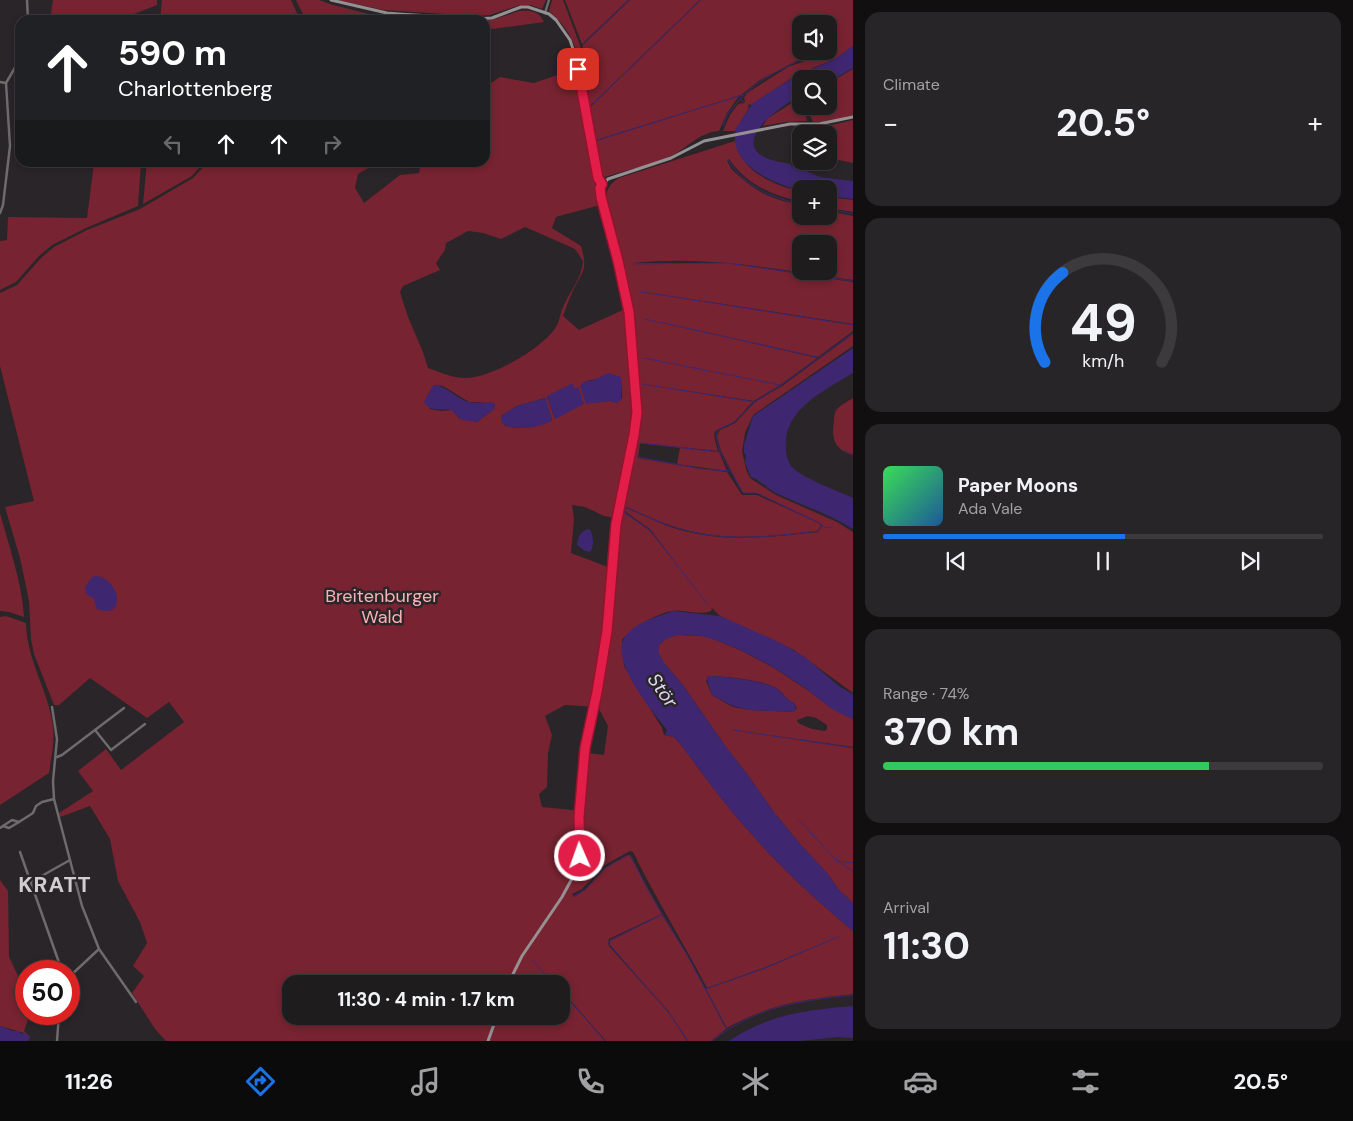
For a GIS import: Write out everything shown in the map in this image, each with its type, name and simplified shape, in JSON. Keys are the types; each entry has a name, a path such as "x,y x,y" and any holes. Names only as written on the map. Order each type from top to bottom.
{"main road":[{"path":"331,0 387,13 417,15"},
{"path":"490,18 521,7 528,7 556,20 571,42 576,58 598,178 602,184"},
{"path":"512,975 522,956 562,896 579,862 579,817 585,748 607,631 616,524 637,412 629,312 600,188 608,179 671,158 700,142 790,124 825,123 853,117"},
{"path":"488,1041 494,1025"}],"street":[{"path":"27,0 28,15"},
{"path":"544,13 549,0"},
{"path":"0,213 3,205 10,146 6,83 15,68"},
{"path":"0,82 6,83"},
{"path":"52,707 57,739 53,781 54,799 85,913 99,949 136,1002"},
{"path":"56,758 124,708"},
{"path":"95,730 110,750 146,724"},
{"path":"1,827 12,820 19,822 33,813 36,806 42,802 54,799"},
{"path":"20,852 58,960"},
{"path":"31,882 70,860"},
{"path":"80,967 99,949"},
{"path":"57,1041 58,1025"}],"green space":[{"path":"53,0 157,0 157,5 132,15 51,15"},
{"path":"162,0 291,0 298,15 236,14 160,15"},
{"path":"296,0 319,0 369,14 367,15 304,15"},
{"path":"337,0 546,0 542,9 530,5 520,5 490,15 384,10"},
{"path":"552,0 563,0 584,56 584,63 580,67 576,49 571,38 561,23 549,11"},
{"path":"565,0 628,0 582,44"},
{"path":"630,0 700,0 588,108 581,72 586,66 587,60 582,46"},
{"path":"701,0 853,0 853,46 837,58 837,15 792,15 792,60 798,60 760,80 741,95 593,141 588,109"},
{"path":"519,11 527,11 534,12 544,22 490,29 490,20"},
{"path":"833,60 808,70 792,70 792,78 751,105 749,104 749,108 735,131 723,131 730,115 738,104 744,103 747,93 788,67 805,61"},
{"name":"Breitenburger Wald","path":"575,69 584,125 598,189 614,234 617,237 607,205 607,197 608,190 619,178 735,141 744,161 752,169 770,181 792,189 792,199 761,188 744,176 729,159 727,160 733,170 760,192 792,203 792,225 837,225 837,213 853,216 853,280 837,278 837,235 792,235 792,271 730,264 792,273 792,280 837,280 853,282 853,324 644,292 853,325 853,331 818,357 669,324 817,358 754,401 662,387 753,402 733,422 714,433 718,451 640,443 638,458 727,472 742,495 757,495 819,523 821,526 817,531 765,536 714,535 679,528 626,507 624,512 650,531 677,565 651,530 626,512 626,508 673,528 698,534 749,538 818,532 822,526 820,523 757,493 743,493 721,451 717,436 720,430 735,423 755,402 782,386 853,334 853,346 753,415 745,433 742,451 750,478 776,495 837,522 853,532 853,693 794,650 720,616 712,608 711,611 696,613 666,612 638,626 622,640 624,666 662,728 664,735 674,737 682,746 714,789 760,844 812,895 853,931 853,994 819,998 773,1008 727,1028 706,989 766,968 840,936 766,967 707,988 633,852 630,851 605,865 582,889 572,894 574,897 585,890 605,868 628,855 630,856 662,914 609,939 609,946 669,1013 687,1041 606,1041 570,1000 570,975 282,975 282,1025 570,1025 570,1001 605,1041 166,1041 155,1029 132,993 144,976 133,966 147,943 140,922 118,881 110,839 90,806 60,817 59,813 93,791 78,771 106,749 121,770 184,722 169,702 147,718 90,678 59,705 54,705 34,654 31,639 29,601 20,558 5,507 34,501 0,366 0,293 17,285 41,258 54,247 87,230 140,209 193,178 203,167 370,167 358,174 355,188 364,203 400,175 419,173 420,167 490,167 490,84 500,77 534,83","holes":["600,205 613,243 625,309 579,330 563,316 583,271 584,262 581,246 552,228 556,217","525,227 575,249 583,261 578,279 563,308 557,325 549,336 528,353 502,368 488,373 465,378 455,377 428,368 400,292 403,286 440,270 436,263 445,250 446,243 468,231 483,233 501,239","661,261 725,263 634,263","621,377 622,398 617,403 610,401 590,403 587,381","434,385 443,386 469,402 494,403 494,409 477,422 459,418 452,410 430,409 426,398","578,388 580,404 555,419 547,397 560,390","545,398 552,420 541,425 522,428 504,425 501,416 517,406","572,505 585,507 604,516 622,519 616,570 571,553 574,519","565,705 598,707 608,726 604,755 588,753 583,811 542,807 539,794 547,787 548,753 552,735 545,716"]},
{"path":"853,69 853,116 827,122 813,122 810,115 837,115 837,78"},
{"path":"739,96 727,113 719,131 705,135 674,155 660,161 605,177 601,174 593,142"},
{"path":"792,103 792,115 805,115 807,121 763,126 767,119"},
{"path":"853,120 853,163 837,160 837,125 832,125"},
{"path":"93,167 141,167 138,206 52,245 39,256 16,282 0,290 0,241 7,240 8,217 87,218"},
{"path":"147,167 200,167 192,176 143,204"},
{"path":"837,198 853,200 853,212 837,209"},
{"path":"853,398 853,455 838,447 833,434 836,411 842,404"},
{"path":"680,448 719,452 727,471 677,464"},
{"path":"0,513 18,578 24,617 0,611"},
{"path":"6,616 26,623 30,651 51,714 54,738 49,773 0,805 0,617"},
{"path":"677,635 707,636 744,652 774,668 831,708 853,719 853,747 735,730 853,748 853,903 839,890 827,873 773,811 682,684 664,663 659,654 659,645 665,639","holes":["708,676 743,679 770,685 794,703 797,708 793,712 750,710 733,707 712,695 706,681","808,716 816,718 827,725 827,729 825,731 812,729 798,723 797,720"]},
{"path":"0,880 8,891 9,957 15,970 15,1025 26,1025 24,1031 30,1037 28,1041 24,1033 0,1026"},
{"path":"662,915 687,955 726,1029 711,1041 688,1041 669,1012 610,945 610,940"}],"water":[{"path":"853,46 853,68 837,77 837,70 810,70 837,60 837,58"},
{"path":"792,79 792,101 775,112 758,130 754,139 754,147 761,155 768,159 791,164 792,170 803,170 820,177 853,181 853,199 837,197 837,180 792,180 792,188 766,177 745,162 738,152 735,141 736,128 753,103"},
{"path":"853,348 853,373 818,394 798,412 791,423 787,435 786,449 789,463 797,471 812,480 853,498 853,529 834,518 774,492 751,477 745,462 744,445 753,416"},
{"path":"608,373 621,377 621,400 617,403 610,401 586,404 580,386 584,382 594,380"},
{"path":"573,383 574,389 578,387 584,404 555,419 547,396"},
{"path":"436,385 469,402 494,403 494,409 477,422 462,420 451,410 433,409 424,402 433,386"},
{"path":"546,398 552,421 526,428 512,427 501,422 501,416 517,406"},
{"path":"590,529 593,547 590,552 577,545 580,534"},
{"path":"92,577 104,578 115,590 117,604 113,609 107,611 97,609 94,599 86,594 85,587"},
{"name":"Stör","path":"673,611 720,616 779,642 805,657 840,687 853,694 853,719 832,709 808,690 777,670 734,647 712,639 691,635 673,636 659,645 659,654 664,663 682,684 773,811 827,873 839,890 853,903 853,931 812,895 760,844 714,789 682,746 674,737 665,735 667,730 633,683 622,655 622,643 628,633 638,625"},
{"path":"708,676 743,679 770,685 794,703 796,708 793,712 750,710 733,706 712,695 707,680"},
{"path":"853,1006 853,1038 838,1037 799,1041 729,1041 759,1025 788,1015 819,1009"},
{"path":"0,1026 27,1034 30,1037 28,1041 0,1041"}],"waterway":[{"path":"583,44 629,0"},
{"path":"594,103 701,0"},
{"path":"740,99 756,84 799,60"},
{"path":"594,141 743,95"},
{"path":"723,126 727,115 740,99 744,102"},
{"path":"728,160 750,184 769,194 792,201"},
{"path":"837,211 853,214"},
{"path":"634,264 727,263 853,281"},
{"path":"642,292 853,325"},
{"path":"645,319 817,357"},
{"path":"832,528 824,527 757,493 743,493 720,452 716,435 719,429 734,422 755,402 853,333"},
{"path":"644,358 780,385"},
{"path":"642,384 755,402"},
{"path":"640,443 719,452"},
{"path":"844,450 853,454"},
{"path":"638,457 702,469 729,471"},
{"path":"707,604 651,531 625,513 626,507 673,527 715,536 783,535 818,531 821,526"},
{"path":"733,730 853,748"},
{"path":"799,820 837,861 853,871"},
{"path":"574,896 585,890 605,868 628,855 631,856 647,889 687,955 727,1029"},
{"path":"839,861 853,863"},
{"path":"661,915 608,942 669,1013 688,1041"},
{"path":"706,989 766,968 840,936"},
{"path":"532,960 546,975"},
{"path":"712,1041 728,1029 745,1020 779,1007 853,995"},
{"path":"570,1001 605,1041"}],"district":[{"name":"KRATT","path":"55,884"}],"route":[{"path":"578,69 598,178 602,184 600,188 601,197 607,215 629,312 637,412 616,524 607,631 585,748 579,817 580,856"}]}
